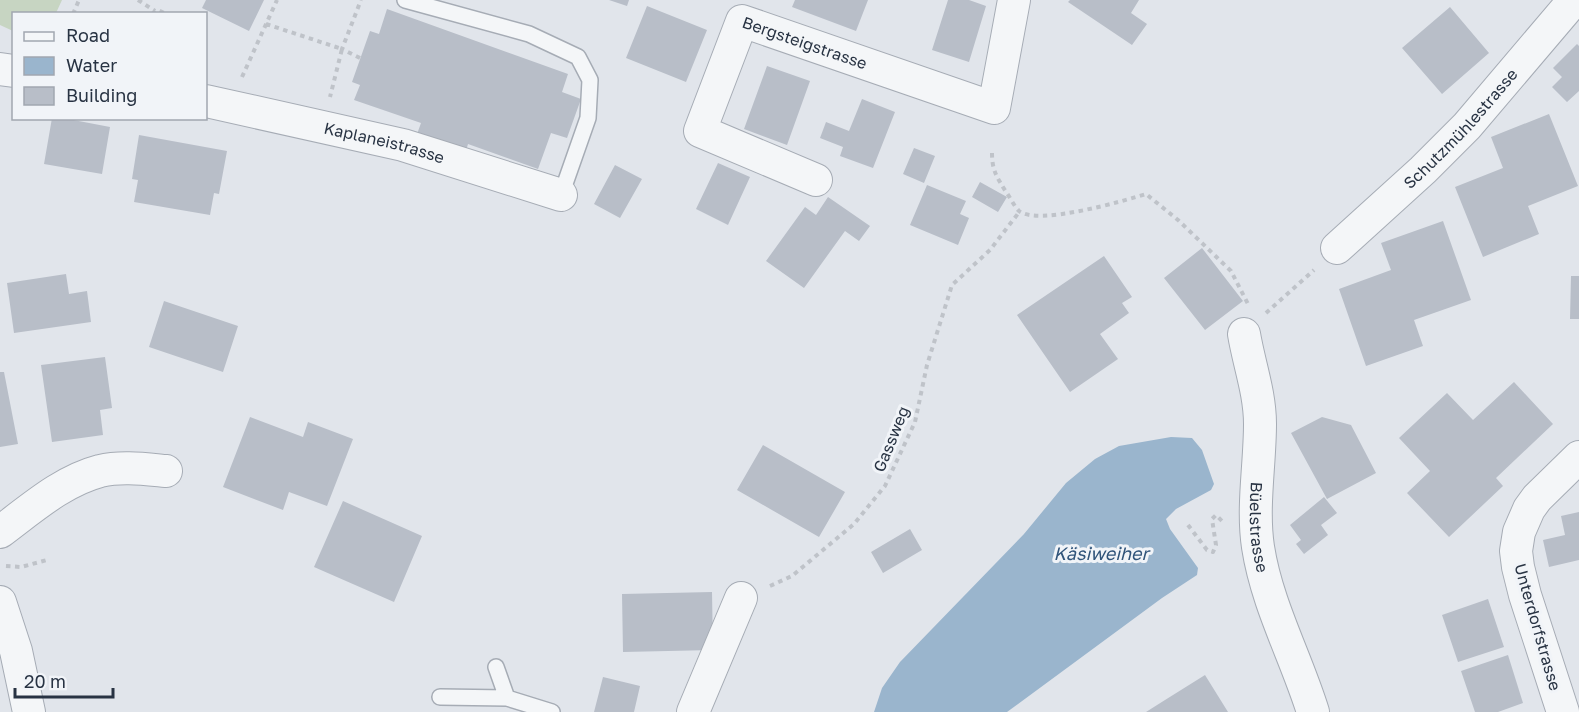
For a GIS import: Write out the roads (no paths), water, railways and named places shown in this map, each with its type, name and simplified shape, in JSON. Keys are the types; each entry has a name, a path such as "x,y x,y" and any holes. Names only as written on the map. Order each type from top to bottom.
{"street":[{"name":"Bergsteigstrasse","path":"816,180 700,130 742,21 994,108 1014,0"},
{"name":"Schutzmühlestrasse","path":"1337,248 1423,170 1467,126 1574,0"},
{"name":"Kaplaneistrasse","path":"207,101 403,145 561,195"},
{"name":"Büelstrasse","path":"1244,334 1259,399 1257,538 1264,578 1313,712"},
{"name":"Unterdorfstrasse","path":"1563,712 1525,594 1516,551 1518,532 1529,508 1579,457"},
{"path":"0,532 66,485 101,471 129,468 166,471"},
{"path":"693,712 741,597"},
{"path":"0,602 16,651 29,712"}],"lane":[{"path":"405,0 529,34 578,57 590,80 588,118 561,195"},
{"path":"496,667 507,698"},
{"path":"440,697 507,698 552,712"}],"water":[{"name":"Käsiweiher","path":"1171,437 1192,438 1202,450 1214,484 1211,490 1176,509 1166,519 1170,529 1198,568 1197,575 1162,598 1007,712 874,712 882,688 900,662 1024,534 1066,483 1095,459 1119,446"}]}
